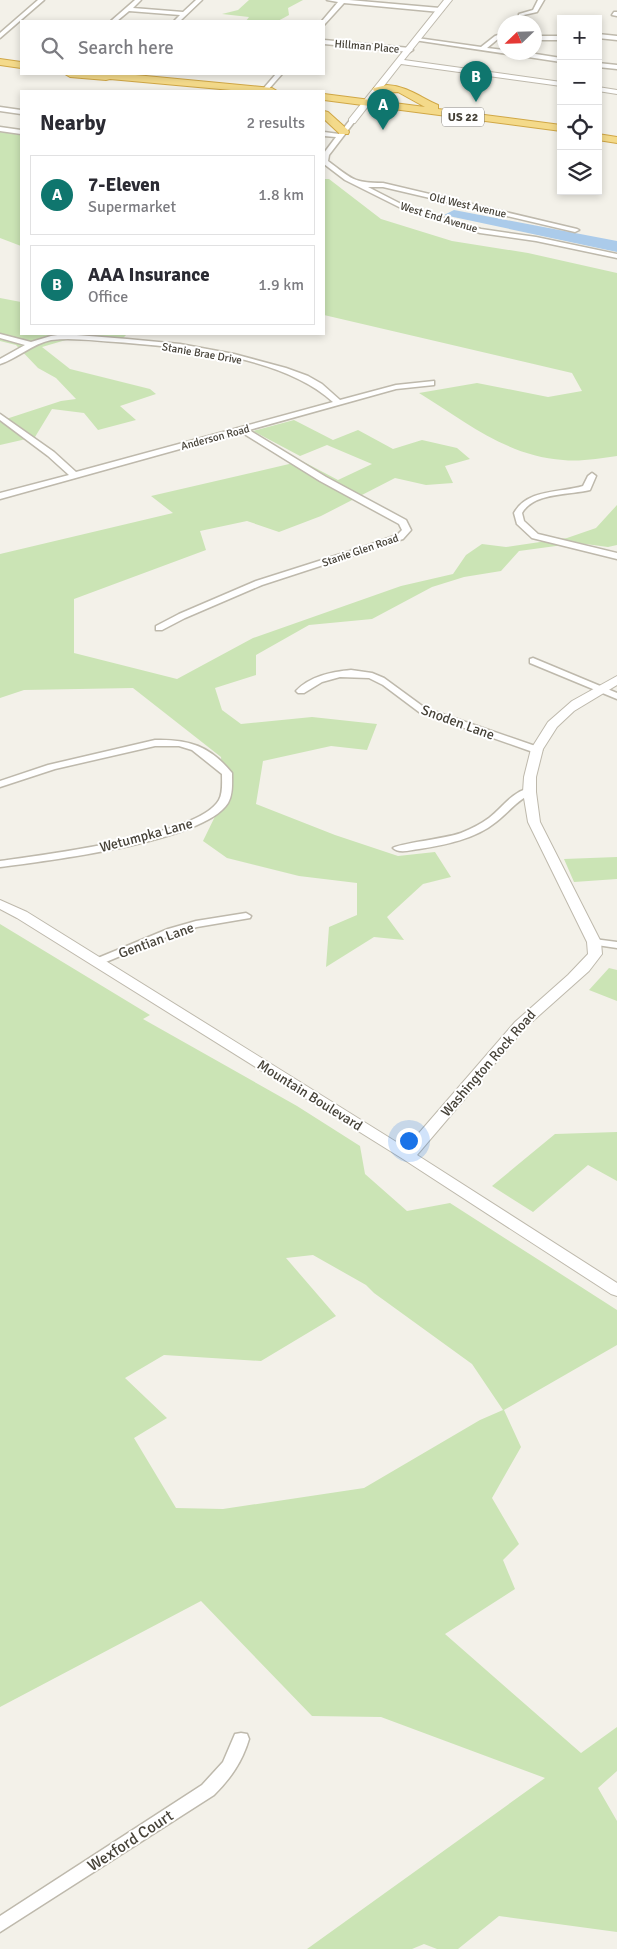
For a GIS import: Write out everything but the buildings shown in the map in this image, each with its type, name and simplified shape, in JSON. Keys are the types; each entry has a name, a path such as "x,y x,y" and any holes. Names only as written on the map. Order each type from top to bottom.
{"highway":[{"path":"0,64 20,66"},
{"path":"80,75 234,90"},
{"path":"121,75 260,90"},
{"path":"381,86 404,90 435,107 484,117"},
{"name":"US 22","path":"325,99 484,117 557,129"},
{"name":"US 22","path":"366,104 557,129"},
{"path":"501,110 498,114 509,121"},
{"path":"326,116 352,121"},
{"path":"326,116 343,134"},
{"path":"602,133 616,138"}],"street":[{"path":"0,36 41,0"},
{"path":"115,20 138,0"},
{"path":"179,20 199,0"},
{"path":"330,0 440,10"},
{"name":"West End Avenue","path":"325,156 448,0"},
{"path":"521,15 535,11 542,0"},
{"path":"325,21 342,2"},
{"path":"128,9 186,14"},
{"path":"0,24 12,25"},
{"path":"482,49 497,36"},
{"path":"602,36 617,38"},
{"path":"542,38 557,38"},
{"path":"417,40 497,51"},
{"name":"Hillman Place","path":"325,42 410,50"},
{"path":"542,57 557,59"},
{"path":"400,62 557,83"},
{"path":"602,66 617,68"},
{"path":"270,90 278,75"},
{"path":"602,90 617,92"},
{"path":"0,109 20,112"},
{"path":"0,129 20,132"},
{"path":"325,134 343,134"},
{"name":"West End Avenue","path":"325,162 336,171 398,205 469,228 536,239 617,256"},
{"name":"Old West Avenue","path":"360,185 383,185 575,230"},
{"path":"0,336 32,344"},
{"name":"Stanie Brae Drive","path":"0,362 45,339 66,336 140,342 219,354 268,366 317,384 339,403"},
{"name":"Anderson Road","path":"0,496 396,387 431,383"},
{"path":"0,416 51,454 74,475"},
{"name":"Stanie Glen Road","path":"159,628 182,616 260,583 370,548 400,537 407,530 403,522 323,479 243,430"},
{"path":"592,476 587,488 546,495 526,504 518,510 520,522 531,534 544,540 617,556"},
{"path":"533,661 617,696"},
{"name":"Snoden Lane","path":"301,691 316,680 332,675 354,673 371,676 386,683 411,704 422,710 537,750"},
{"path":"617,680 566,712 547,732 537,750 529,772 531,810 534,822 594,942 617,945"},
{"name":"Wetumpka Lane","path":"0,784 52,767 155,743 168,742 184,743 199,748 227,773 227,785 223,804 210,815 186,826 126,843 0,864"},
{"path":"398,848 432,844 458,838 489,823 516,796 530,791"},
{"name":"Mountain Boulevard","path":"0,904 176,1010 617,1290"},
{"name":"Gentian Lane","path":"97,962 172,931 196,924 246,916"},
{"name":"Washington Rock Road","path":"408,1156 520,1025 592,960 595,953 594,942"},
{"name":"Wexford Court","path":"0,1925 208,1790 229,1770 236,1757 241,1739"}],"green space":[{"path":"249,0 303,0 288,8 289,15 280,20 247,20 249,17 222,14 238,10"},
{"path":"0,132 20,135 20,246 0,238"},
{"path":"325,179 329,179 381,219 452,241 528,253 617,273 617,456 590,460 570,460 543,457 523,452 505,445 470,426 419,393 477,383 548,397 582,391 572,373 325,315"},
{"path":"0,298 20,302 20,335 126,335 122,339 76,337 42,347 70,369 150,389 156,394 120,406 136,420 98,430 84,413 52,409 35,437 0,445 0,421 61,401 76,399 56,378 38,368 16,345 0,341"},
{"path":"294,420 333,440 358,430 393,449 422,440 457,448 470,459 445,466 453,483 426,485 395,478 321,516 279,532 247,521 200,531 206,550 74,599 74,653 177,679 253,638 401,586 453,574 466,555 482,544 506,547 567,538 596,528 617,505 617,545 608,547 578,543 519,551 501,571 464,577 432,587 372,619 309,625 256,655 256,675 215,688 222,710 241,724 312,717 377,724 367,750 331,746 263,761 256,804 335,835 398,856 435,852 451,877 423,884 387,917 404,940 374,937 326,967 329,927 357,915 357,883 299,876 227,858 203,841 224,798 221,757 133,688 24,690 0,698 0,554 173,513 151,496 302,461 338,480 372,464 327,445 300,456 253,431"},
{"path":"617,857 617,879 574,882 564,859"},
{"path":"0,924 150,1015 143,1019 297,1106 360,1146 365,1174 407,1211 450,1203 617,1310 617,1345 504,1410 521,1447 492,1498 519,1544 503,1560 515,1589 445,1634 581,1753 617,1727 617,1771 598,1788 617,1821 617,1932 499,1916 458,1949 437,1949 424,1944 412,1949 307,1949 545,1778 381,1717 312,1716 201,1601 0,1707","holes":["313,1255 366,1285 374,1293 472,1364 503,1410 480,1420 364,1488 223,1509 176,1508 134,1438 167,1418 125,1378 164,1355 261,1361 336,1316 286,1258"]},
{"path":"609,968 617,970 617,1001 589,990"},
{"path":"617,1132 617,1181 588,1165 533,1212 492,1186 555,1134"}],"water":[{"path":"454,210 617,241 617,252 444,215"}],"place":[{"name":"AAA Insurance","path":"476,102"},
{"name":"7-Eleven","path":"383,130"}]}
